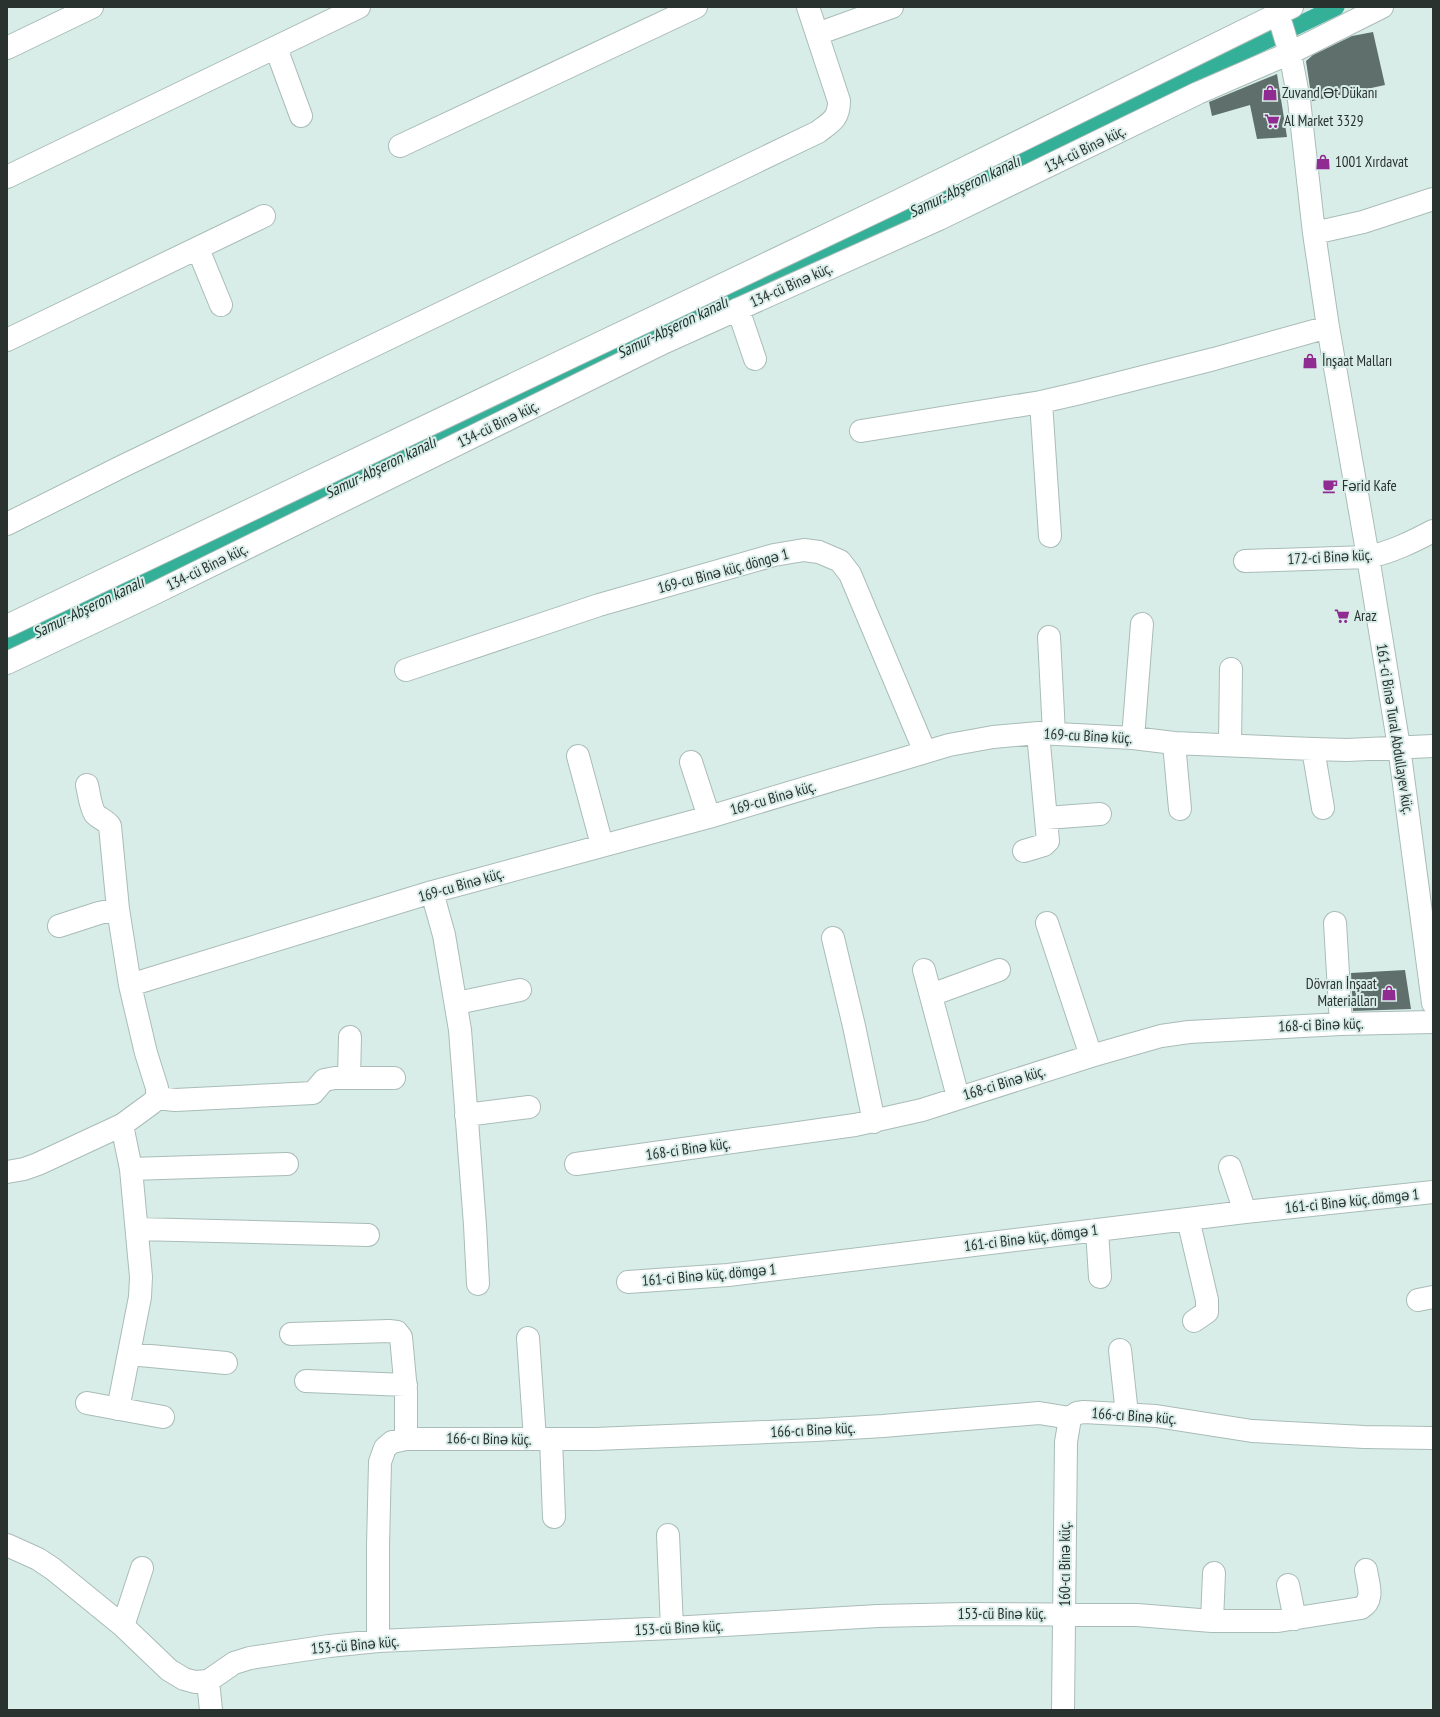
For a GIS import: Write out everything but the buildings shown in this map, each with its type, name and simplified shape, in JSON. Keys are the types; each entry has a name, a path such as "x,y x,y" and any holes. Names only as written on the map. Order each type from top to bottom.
{"street":[{"path":"7,48 92,7"},
{"path":"7,178 359,7"},
{"path":"400,146 696,7"},
{"path":"7,524 123,466 818,132 832,122 839,113 839,101 808,7"},
{"path":"817,34 890,7"},
{"name":"134-cü Binə küç.","path":"7,663 154,594 665,342 939,219 1198,93 1290,53 1382,7"},
{"path":"7,626 896,202 1282,10"},
{"name":"161-ci Binə Tural Abdullayev küç.","path":"1282,10 1299,100 1314,233 1328,327 1399,747 1433,1003"},
{"path":"276,48 301,116"},
{"path":"1314,233 1363,222 1433,199"},
{"path":"7,340 264,216"},
{"path":"198,249 221,305"},
{"path":"738,309 755,359"},
{"path":"861,431 1041,402 1214,359 1328,327"},
{"path":"1041,402 1050,536"},
{"name":"172-ci Binə küç.","path":"1245,561 1368,557 1385,554 1433,531"},
{"name":"169-cu Binə küç. döngə 1","path":"406,670 606,603 774,555 804,550 819,552 840,561 850,574 926,752"},
{"path":"139,564 154,594"},
{"path":"1133,738 1142,624"},
{"path":"1024,851 1044,845 1048,841 1046,818 1046,733 1049,636"},
{"path":"1230,744 1231,670"},
{"name":"169-cu Binə küç.","path":"130,985 432,892 709,817 949,744 993,737 1046,733 1133,738 1174,743 1230,744 1313,749 1347,750 1433,746"},
{"path":"1174,743 1180,809"},
{"path":"1313,749 1323,808"},
{"path":"578,756 602,845"},
{"path":"690,762 709,817"},
{"path":"7,1172 24,1169 38,1164 122,1125 157,1098 157,1088 146,1053 130,985 118,909 110,826 107,821 99,817 93,810 87,785"},
{"path":"1046,818 1100,814"},
{"path":"432,892 444,935 457,1003 475,1225 478,1284"},
{"path":"59,926 99,913 118,909"},
{"path":"1047,923 1090,1056"},
{"path":"1335,923 1341,1024"},
{"path":"833,938 854,1026 874,1122"},
{"path":"924,970 958,1097"},
{"path":"931,995 999,970"},
{"path":"457,1003 520,990"},
{"name":"168-ci Binə küç.","path":"576,1164 874,1122 916,1111 1090,1056 1161,1036 1189,1032 1341,1024 1433,1022"},
{"path":"349,1078 350,1037"},
{"path":"157,1098 175,1100 313,1094 324,1080 335,1078 394,1078"},
{"path":"466,1115 529,1107"},
{"path":"118,1410 140,1297 141,1277 130,1169 122,1125"},
{"path":"130,1169 287,1164"},
{"path":"1230,1167 1245,1212"},
{"name":"161-ci Binə küç. dömgə 1","path":"628,1282 728,1275 1245,1212 1433,1192"},
{"path":"1188,1219 1207,1300 1207,1312 1194,1321"},
{"path":"137,1229 368,1235"},
{"path":"1097,1230 1100,1277"},
{"path":"291,1334 397,1332 402,1337 406,1385 406,1439"},
{"path":"528,1338 554,1517"},
{"path":"1120,1350 1127,1414"},
{"path":"129,1354 226,1363"},
{"path":"306,1381 406,1385"},
{"path":"87,1403 118,1410 163,1417"},
{"name":"166-cı Binə küç.","path":"378,1641 380,1462 385,1448 392,1442 406,1439 543,1439 824,1430 1038,1413 1070,1418 1076,1413 1084,1412 1127,1414 1177,1419 1252,1430 1364,1437 1433,1438"},
{"name":"160-cı Binə küç.","path":"1063,1710 1066,1442 1070,1418"},
{"path":"668,1536 672,1628"},
{"path":"7,1545 31,1555 53,1569 123,1626 169,1670 184,1679 196,1682 208,1681 211,1710"},
{"path":"123,1626 142,1568"},
{"name":"153-cü Binə küç.","path":"208,1681 234,1663 250,1658 329,1646 378,1641 672,1628 878,1616 965,1614 1137,1615 1212,1621 1278,1621 1361,1608 1367,1604 1370,1597 1366,1570"},
{"path":"1212,1621 1214,1573"},
{"path":"1288,1585 1295,1619"}],"waterway":[{"name":"Samur-Abşeron kanalı","path":"7,646 1336,7"}],"place":[{"name":"Zuvand Ət Dükanı","path":"1270,93"},
{"name":"Al Market 3329","path":"1272,121"},
{"name":"1001 Xırdavat","path":"1323,162"},
{"name":"İnşaat Malları","path":"1310,361"},
{"name":"Fərid Kafe","path":"1330,486"},
{"name":"Araz","path":"1342,616"},
{"name":"Dövran İnşaat Materialları","path":"1389,993"}]}
